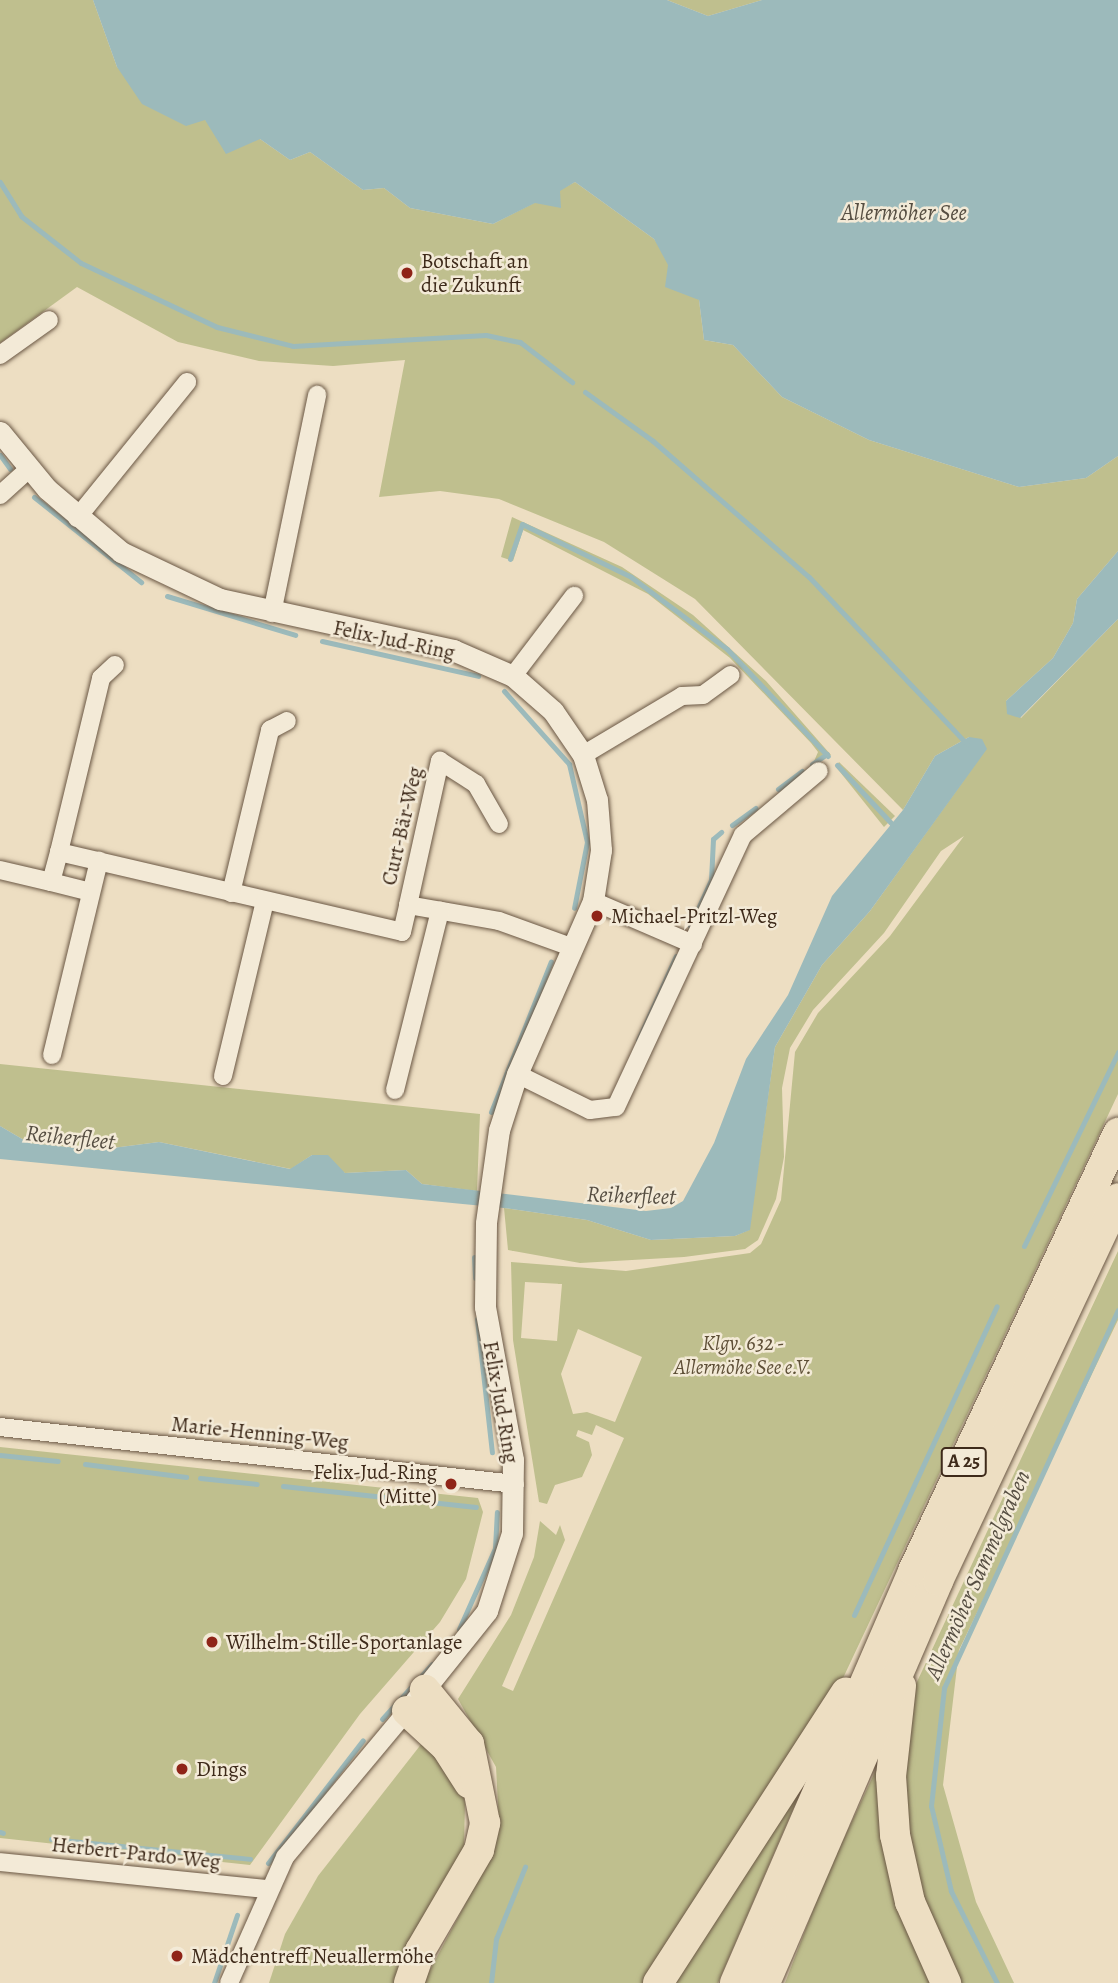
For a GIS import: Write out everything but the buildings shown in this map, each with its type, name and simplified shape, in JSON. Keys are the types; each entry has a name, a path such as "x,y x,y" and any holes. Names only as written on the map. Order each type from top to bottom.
{"highway":[{"name":"A 25","path":"765,1983 892,1652 1118,1132"},
{"name":"A 25","path":"735,1983 892,1652 1118,1198"},
{"path":"658,1983 814,1736 892,1652"},
{"path":"892,1652 892,1810 910,1902 946,1983"},
{"path":"409,1983 482,1841 484,1802 473,1754 416,1700"}],"street":[{"path":"0,355 49,320"},
{"path":"77,518 187,382"},
{"path":"272,613 317,396"},
{"name":"Felix-Jud-Ring","path":"0,432 29,469 77,518 164,575 272,613 453,650 513,676 552,711 583,755 597,800 601,850 593,901 517,1074 491,1175 486,1223 487,1321 515,1484 512,1533 487,1611 416,1700 306,1827 267,1889 229,1983"},
{"path":"0,495 29,469"},
{"path":"513,676 574,596"},
{"path":"51,882 100,678 115,665"},
{"path":"583,755 682,696 703,695 731,675"},
{"path":"231,893 270,730 288,721"},
{"name":"Curt-Bär-Weg","path":"402,932 440,761 476,784 499,824"},
{"path":"517,1074 590,1110 615,1107 743,835 819,771"},
{"path":"59,852 433,939"},
{"path":"52,1055 99,861"},
{"path":"0,870 91,892"},
{"path":"223,1076 265,901"},
{"path":"593,901 693,944"},
{"name":"Curt-Bär-Weg","path":"408,905 499,921 574,947"},
{"path":"395,1090 440,911"},
{"name":"Marie-Henning-Weg","path":"0,1427 515,1484"},
{"name":"Herbert-Pardo-Weg","path":"0,1862 267,1889"}],"green space":[{"name":"Klgv. 632 - Allermöhe See e.V.","path":"0,0 93,0 117,67 205,120 260,139 290,160 310,152 363,190 384,188 410,208 493,224 575,182 654,239 699,300 704,340 733,345 782,397 869,440 1019,487 1086,478 1118,456 1118,551 1077,599 1073,623 1053,658 1006,701 1021,718 1118,619 1118,1094 836,1693 647,1983 423,1983 492,1854 499,1823 496,1767 458,1699 511,1615 534,1557 540,1521 556,1535 560,1525 565,1540 502,1686 513,1691 624,1438 596,1425 592,1435 578,1430 576,1436 589,1442 592,1455 582,1477 555,1485 547,1504 539,1502 513,1340 511,1262 626,1271 750,1253 761,1244 781,1200 795,1052 818,1013 890,936 964,836 941,851 884,933 813,1010 790,1048 782,1088 784,1157 776,1199 758,1240 745,1249 684,1257 580,1263 508,1250 504,1208 587,1220 651,1240 735,1236 749,1230 775,1047 822,965 870,911 964,780 969,737 935,756 903,810 695,599 604,542 499,499 440,491 379,497 405,360 333,366 259,361 178,342 77,287 0,343","holes":["525,1282 562,1284 557,1341 521,1338","578,1329 642,1357 615,1422 587,1412 573,1414 561,1374"]},
{"path":"667,0 762,0 708,16"},
{"path":"512,517 622,567 693,615 766,681 831,755 812,766 818,752 730,658 648,594 523,530 513,561 501,557"},
{"path":"839,762 895,816 884,827 836,767"},
{"path":"0,1064 480,1114 477,1191 422,1184 406,1170 345,1173 312,1155 291,1169 159,1142 97,1150 29,1143 0,1126"},
{"path":"1118,1251 1118,1320 959,1650 943,1785 976,1902 1014,1983 785,1983 825,1879"},
{"name":"Wilhelm-Stille-Sportanlage","path":"0,1447 478,1498 483,1512 466,1579 440,1622 360,1714 250,1865 0,1838"},
{"path":"426,1738 458,1779 465,1802 464,1846 397,1983 269,1983 285,1934 318,1876"},
{"path":"813,1763 718,1983 669,1983"}],"water":[{"name":"Allermöher See","path":"93,0 667,0 708,16 762,0 1118,0 1118,456 1086,478 1019,487 869,440 782,397 733,345 704,340 699,300 665,287 668,265 654,239 575,182 560,191 561,208 535,203 493,224 410,208 384,188 363,190 310,152 290,160 260,139 226,154 205,120 186,126 142,104 117,67"},
{"path":"1118,551 1118,619 1020,718 1007,714 1006,701 1053,658 1073,623 1077,599"},
{"path":"969,737 982,739 987,749 870,911 822,965 775,1047 750,1230 735,1236 651,1240 587,1220 504,1208 0,1159 0,1126 29,1143 97,1150 159,1142 290,1169 312,1155 328,1155 345,1173 406,1170 422,1184 646,1211 671,1208 683,1201 714,1143 746,1059 788,995 832,896 903,810 935,756"}],"waterway":[{"path":"0,182 21,216 81,263 217,327 293,346 486,335 520,342 572,382"},
{"path":"585,392 653,441 809,577 967,744"},
{"path":"0,455 10,469"},
{"path":"34,497 141,582"},
{"path":"510,559 522,524 631,577 727,649 828,756"},
{"path":"167,596 295,635"},
{"path":"322,641 478,676"},
{"path":"504,691 569,764 587,842 574,908"},
{"path":"812,764 827,754"},
{"path":"837,765 892,824"},
{"path":"778,789 802,771"},
{"path":"732,825 755,808"},
{"path":"690,926 711,880 713,839 721,832"},
{"path":"638,1040 676,956"},
{"path":"491,1112 551,961"},
{"path":"1024,1246 1118,1052"},
{"path":"474,1257 475,1278"},
{"path":"854,1615 997,1306"},
{"name":"Allermöher Sammelgraben","path":"997,1983 951,1891 931,1806 944,1688 1118,1310"},
{"path":"477,1319 492,1452"},
{"path":"0,1455 58,1461"},
{"path":"85,1464 186,1477"},
{"path":"200,1478 257,1484"},
{"path":"283,1486 476,1507"},
{"path":"459,1629 495,1548 497,1512"},
{"path":"382,1719 432,1664"},
{"path":"268,1863 363,1740"},
{"path":"51,1839 250,1859"},
{"path":"491,1983 496,1939 525,1867"},
{"path":"214,1983 237,1915"}],"place":[{"name":"Botschaft an die Zukunft","path":"407,273"},
{"name":"Michael-Pritzl-Weg","path":"597,916"},
{"name":"Felix-Jud-Ring (Mitte)","path":"451,1484"},
{"name":"Wilhelm-Stille-Sportanlage","path":"212,1642"},
{"name":"Dings","path":"182,1769"},
{"name":"Mädchentreff Neuallermöhe","path":"177,1956"}],"water label":[{"name":"Reiherfleet","path":"70,1138"},
{"name":"Reiherfleet","path":"631,1196"}]}
